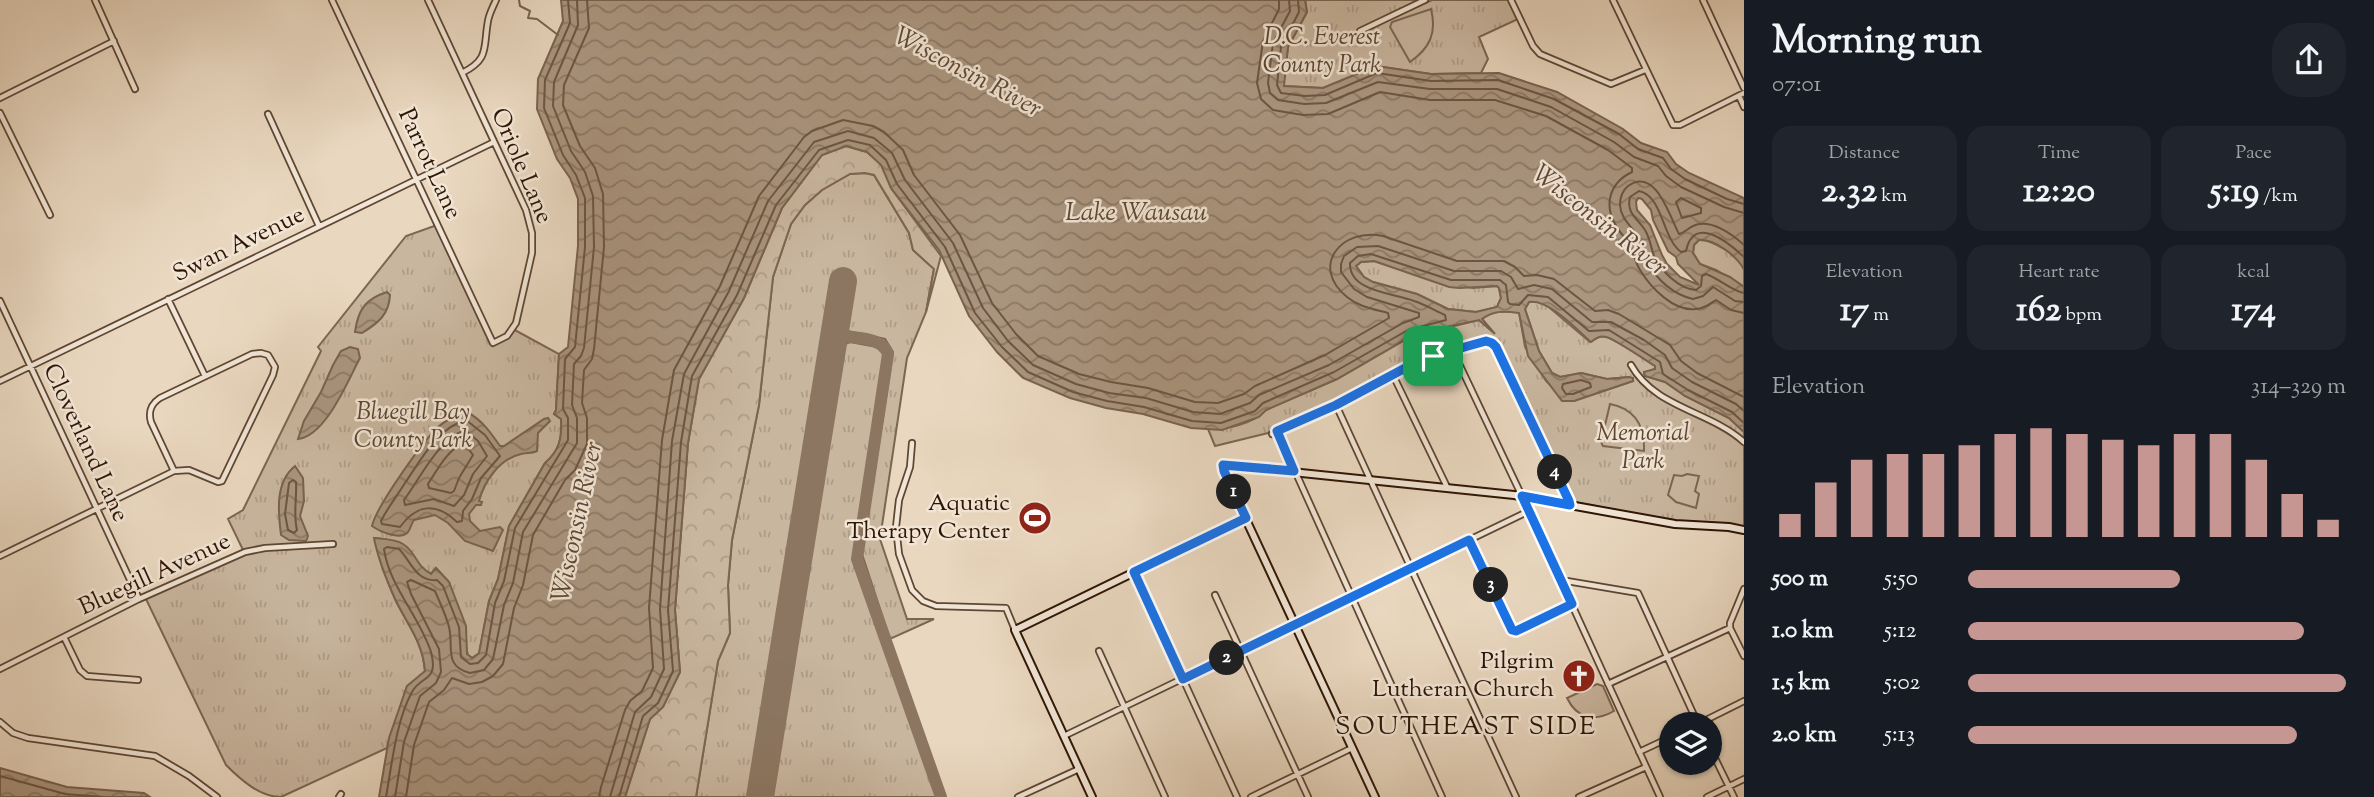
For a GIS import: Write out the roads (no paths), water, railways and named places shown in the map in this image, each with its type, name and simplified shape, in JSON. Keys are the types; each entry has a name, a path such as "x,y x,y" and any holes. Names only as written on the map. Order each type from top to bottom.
{"street":[{"path":"95,0 135,89"},
{"name":"Parrot Lane","path":"332,0 493,343"},
{"name":"Oriole Lane","path":"428,0 526,211 533,239 516,323 507,336 493,343"},
{"path":"462,73 476,65 484,55 488,18 496,0"},
{"path":"1360,32 1425,0"},
{"path":"1511,0 1537,52 1611,85 1645,70"},
{"path":"1613,0 1673,125 1680,125 1741,95 1744,107"},
{"path":"1703,0 1744,88"},
{"path":"0,98 114,41"},
{"path":"0,113 50,215"},
{"path":"268,114 319,226"},
{"name":"Swan Avenue","path":"0,381 494,142"},
{"path":"168,299 205,376"},
{"name":"Cloverland Lane","path":"0,301 139,599"},
{"path":"1442,797 1274,432 1336,405 1422,359 1486,341 1492,343 1502,360 1570,505"},
{"path":"1453,351 1660,797"},
{"path":"0,556 174,471 190,470 218,482 222,481 268,387 275,367 268,355 252,354 160,398 151,407 151,422 174,471"},
{"path":"1631,365 1642,380 1663,397 1720,424 1744,442"},
{"path":"1394,375 1447,487"},
{"path":"1336,405 1516,797"},
{"path":"912,443 910,467 899,500 896,527 899,554 912,590 925,602 938,606 1006,608 1092,797"},
{"path":"1375,797 1223,465 1522,496 1675,524 1744,530"},
{"path":"1064,736 1529,511"},
{"path":"1015,630 1246,518"},
{"path":"1469,540 1513,631 1572,604"},
{"name":"Bluegill Avenue","path":"0,669 139,599 245,552 265,548 333,544"},
{"path":"1134,572 1237,797"},
{"path":"1561,580 1638,593 1692,712"},
{"path":"1744,589 1730,623 1744,656"},
{"path":"1215,595 1308,797"},
{"path":"1608,684 1730,628"},
{"path":"64,637 80,670 87,676 138,680"},
{"path":"1099,651 1165,797"},
{"path":"1722,712 1744,701"},
{"path":"0,722 13,733 28,738 155,756 218,797"},
{"path":"1639,752 1659,743"},
{"path":"1251,797 1352,748"},
{"path":"1579,797 1646,767"},
{"path":"1017,797 1079,769"},
{"path":"1722,773 1734,797"},
{"path":"1707,797 1744,779"}],"water":[{"name":"Lake Wausau","path":"561,0 1305,0 1307,12 1288,47 1284,86 1323,88 1376,66 1431,74 1499,73 1557,92 1623,129 1641,143 1667,152 1676,164 1689,173 1744,198 1744,269 1731,254 1712,242 1699,240 1694,245 1693,253 1700,264 1730,277 1744,287 1744,432 1729,418 1685,396 1665,382 1645,376 1644,372 1655,369 1655,366 1630,350 1610,338 1598,338 1591,342 1562,316 1537,302 1529,302 1525,309 1539,351 1552,373 1560,377 1581,373 1607,379 1629,377 1633,378 1633,381 1574,401 1562,401 1528,356 1519,313 1504,312 1482,319 1495,334 1479,320 1446,327 1454,341 1451,341 1442,329 1410,337 1337,379 1266,410 1259,417 1222,430 1191,428 1070,398 1023,378 997,352 969,316 939,250 891,188 881,165 867,152 846,146 822,155 782,208 744,298 699,379 688,443 675,610 680,672 663,707 650,719 625,797 379,797 389,738 407,686 425,671 418,643 389,586 374,538 403,544 426,570 431,574 436,568 449,582 466,626 467,654 472,658 479,653 489,601 498,579 509,526 545,463 557,448 560,438 561,419 554,414 559,354 568,347 578,246 578,199 570,178 557,159 537,109 538,79 563,21","holes":["1638,198 1651,210 1668,251 1699,285 1680,277 1667,264 1650,225 1637,210","1374,261 1449,287 1497,286 1501,298 1497,307 1476,312 1448,309 1417,294 1364,277 1356,266 1361,262"]},
{"path":"387,292 390,295 389,302 382,318 362,333 355,332 364,306 373,298"},
{"path":"350,347 358,349 360,358 335,406 318,428 308,436 298,439 304,421 333,365 341,351"},
{"path":"467,412 482,423 500,446 544,419 548,418 550,421 538,433 537,451 523,453 499,466 485,486 479,501 482,502 481,505 476,505 469,514 470,521 480,531 500,527 503,530 493,551 465,541 448,523 435,515 414,520 408,532 400,536 372,526 391,490 431,434 444,422"},
{"path":"295,466 303,478 304,501 300,516 308,536 306,541 289,540 281,535 279,498 284,480"},
{"path":"0,768 67,787 144,793 150,797 0,797"}],"waterway":[{"path":"519,0 520,6 530,11 528,18 537,19 558,35"}],"place":[{"name":"Aquatic Therapy Center","path":"1035,518"},
{"name":"Pilgrim Lutheran Church","path":"1579,676"}],"district":[{"name":"SOUTHEAST SIDE","path":"1466,727"}],"park label":[{"name":"D.C. Everest County Park","path":"1322,52"},
{"name":"Bluegill Bay County Park","path":"413,427"},
{"name":"Memorial Park","path":"1643,448"}],"water label":[{"name":"Wisconsin River","path":"967,73"},
{"name":"Wisconsin River","path":"1599,221"},
{"name":"Wisconsin River","path":"578,522"}]}
